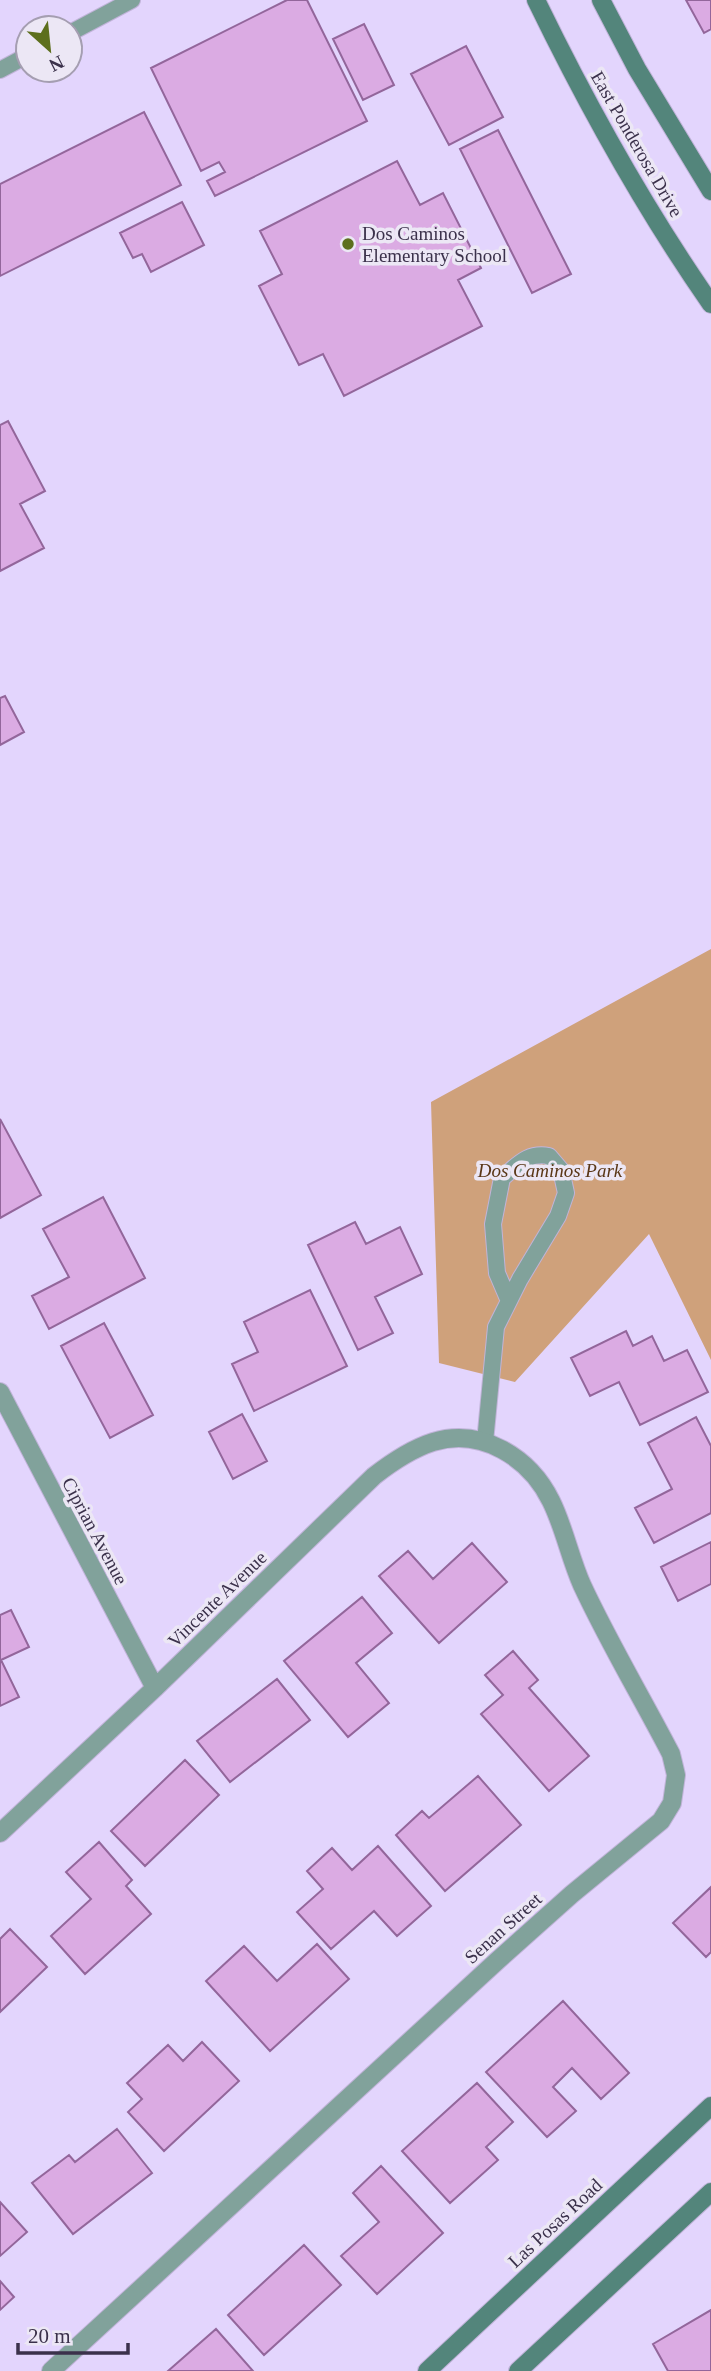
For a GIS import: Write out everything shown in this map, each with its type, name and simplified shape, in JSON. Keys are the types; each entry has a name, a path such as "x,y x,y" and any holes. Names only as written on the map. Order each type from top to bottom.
{"main road":[{"name":"East Ponderosa Drive","path":"536,0 576,83 622,164 711,304"},
{"name":"East Ponderosa Drive","path":"601,0 637,69 711,191"},
{"name":"Las Posas Road","path":"430,2370 711,2106"},
{"path":"518,2371 711,2192"}],"street":[{"name":"Ciprian Avenue","path":"0,1392 155,1688"},
{"name":"Vincente Avenue","path":"0,1833 155,1688 374,1476 398,1458 434,1442 454,1438 485,1442"},
{"name":"Senan Street","path":"51,2371 497,1961 572,1894 661,1821 672,1803 676,1775 671,1754 582,1584 551,1501 536,1475 513,1454 485,1442"}],"lane":[{"path":"84,26 132,0"},
{"path":"485,1442 496,1327 558,1216 566,1193 561,1170 549,1156 537,1154 523,1160 502,1178 493,1224 497,1273 509,1301"}],"green space":[{"name":"Dos Caminos Park","path":"711,949 711,1360 649,1234 515,1382 439,1363 431,1102"}],"building":[{"path":"287,0 307,0 367,121 215,196 207,181 225,172 219,162 201,171 151,68"},
{"path":"686,0 711,0 711,29 704,33"},
{"path":"364,24 394,85 363,100 333,39"},
{"path":"466,46 503,117 449,145 411,74"},
{"path":"144,112 181,185 0,276 0,184"},
{"path":"498,130 571,274 532,293 460,149"},
{"path":"397,161 420,205 443,193 481,268 458,280 482,326 344,396 323,354 299,365 259,286 282,274 260,231"},
{"path":"182,202 204,245 151,272 142,254 133,258 120,233"},
{"path":"8,421 45,491 20,504 44,548 0,571 0,425"},
{"path":"5,696 24,732 0,745 0,698"},
{"path":"0,1119 41,1195 0,1218"},
{"path":"103,1197 145,1278 49,1329 32,1296 69,1277 43,1229"},
{"path":"355,1222 366,1244 400,1227 422,1274 375,1297 393,1333 358,1350 308,1245"},
{"path":"310,1290 347,1366 254,1411 232,1364 258,1352 244,1322"},
{"path":"104,1323 153,1415 110,1438 61,1346"},
{"path":"626,1331 633,1346 652,1336 664,1361 687,1350 708,1392 640,1425 619,1382 590,1396 571,1358"},
{"path":"242,1414 267,1461 233,1479 209,1432"},
{"path":"696,1417 711,1446 711,1513 654,1543 635,1508 672,1489 648,1443"},
{"path":"711,1542 711,1584 678,1601 661,1567"},
{"path":"472,1543 507,1582 439,1643 379,1576 408,1551 433,1579"},
{"path":"362,1597 392,1633 356,1663 389,1703 348,1737 284,1661"},
{"path":"11,1610 29,1647 1,1660 19,1697 0,1706 0,1615"},
{"path":"513,1651 538,1680 529,1688 589,1756 549,1791 481,1714 503,1695 485,1675"},
{"path":"277,1679 310,1720 230,1782 197,1741"},
{"path":"185,1760 219,1795 145,1866 111,1831"},
{"path":"478,1776 521,1825 445,1891 396,1835 422,1811 429,1818"},
{"path":"99,1842 132,1880 126,1886 151,1914 85,1974 51,1936 91,1899 66,1872"},
{"path":"378,1846 431,1906 397,1936 374,1911 331,1949 297,1912 323,1889 307,1871 332,1848 352,1870"},
{"path":"711,1887 711,1952 706,1957 673,1923"},
{"path":"10,1929 47,1967 0,2012 0,1939"},
{"path":"317,1944 349,1979 270,2051 206,1981 244,1946 277,1981"},
{"path":"563,2001 629,2073 601,2099 572,2068 553,2087 576,2111 547,2137 486,2072"},
{"path":"202,2042 239,2081 164,2151 128,2112 142,2099 127,2083 168,2045 183,2061"},
{"path":"477,2083 513,2122 486,2147 498,2160 450,2203 402,2151"},
{"path":"117,2129 152,2173 73,2234 32,2183 69,2155 75,2162"},
{"path":"381,2166 443,2233 377,2294 341,2256 379,2222 353,2193"},
{"path":"0,2202 27,2232 0,2256"},
{"path":"304,2245 341,2285 264,2355 228,2315"},
{"path":"0,2281 14,2297 0,2310"},
{"path":"711,2310 711,2371 668,2371 653,2344"},
{"path":"216,2329 253,2371 168,2371"}],"place":[{"name":"Dos Caminos Elementary School","path":"348,244"}]}
